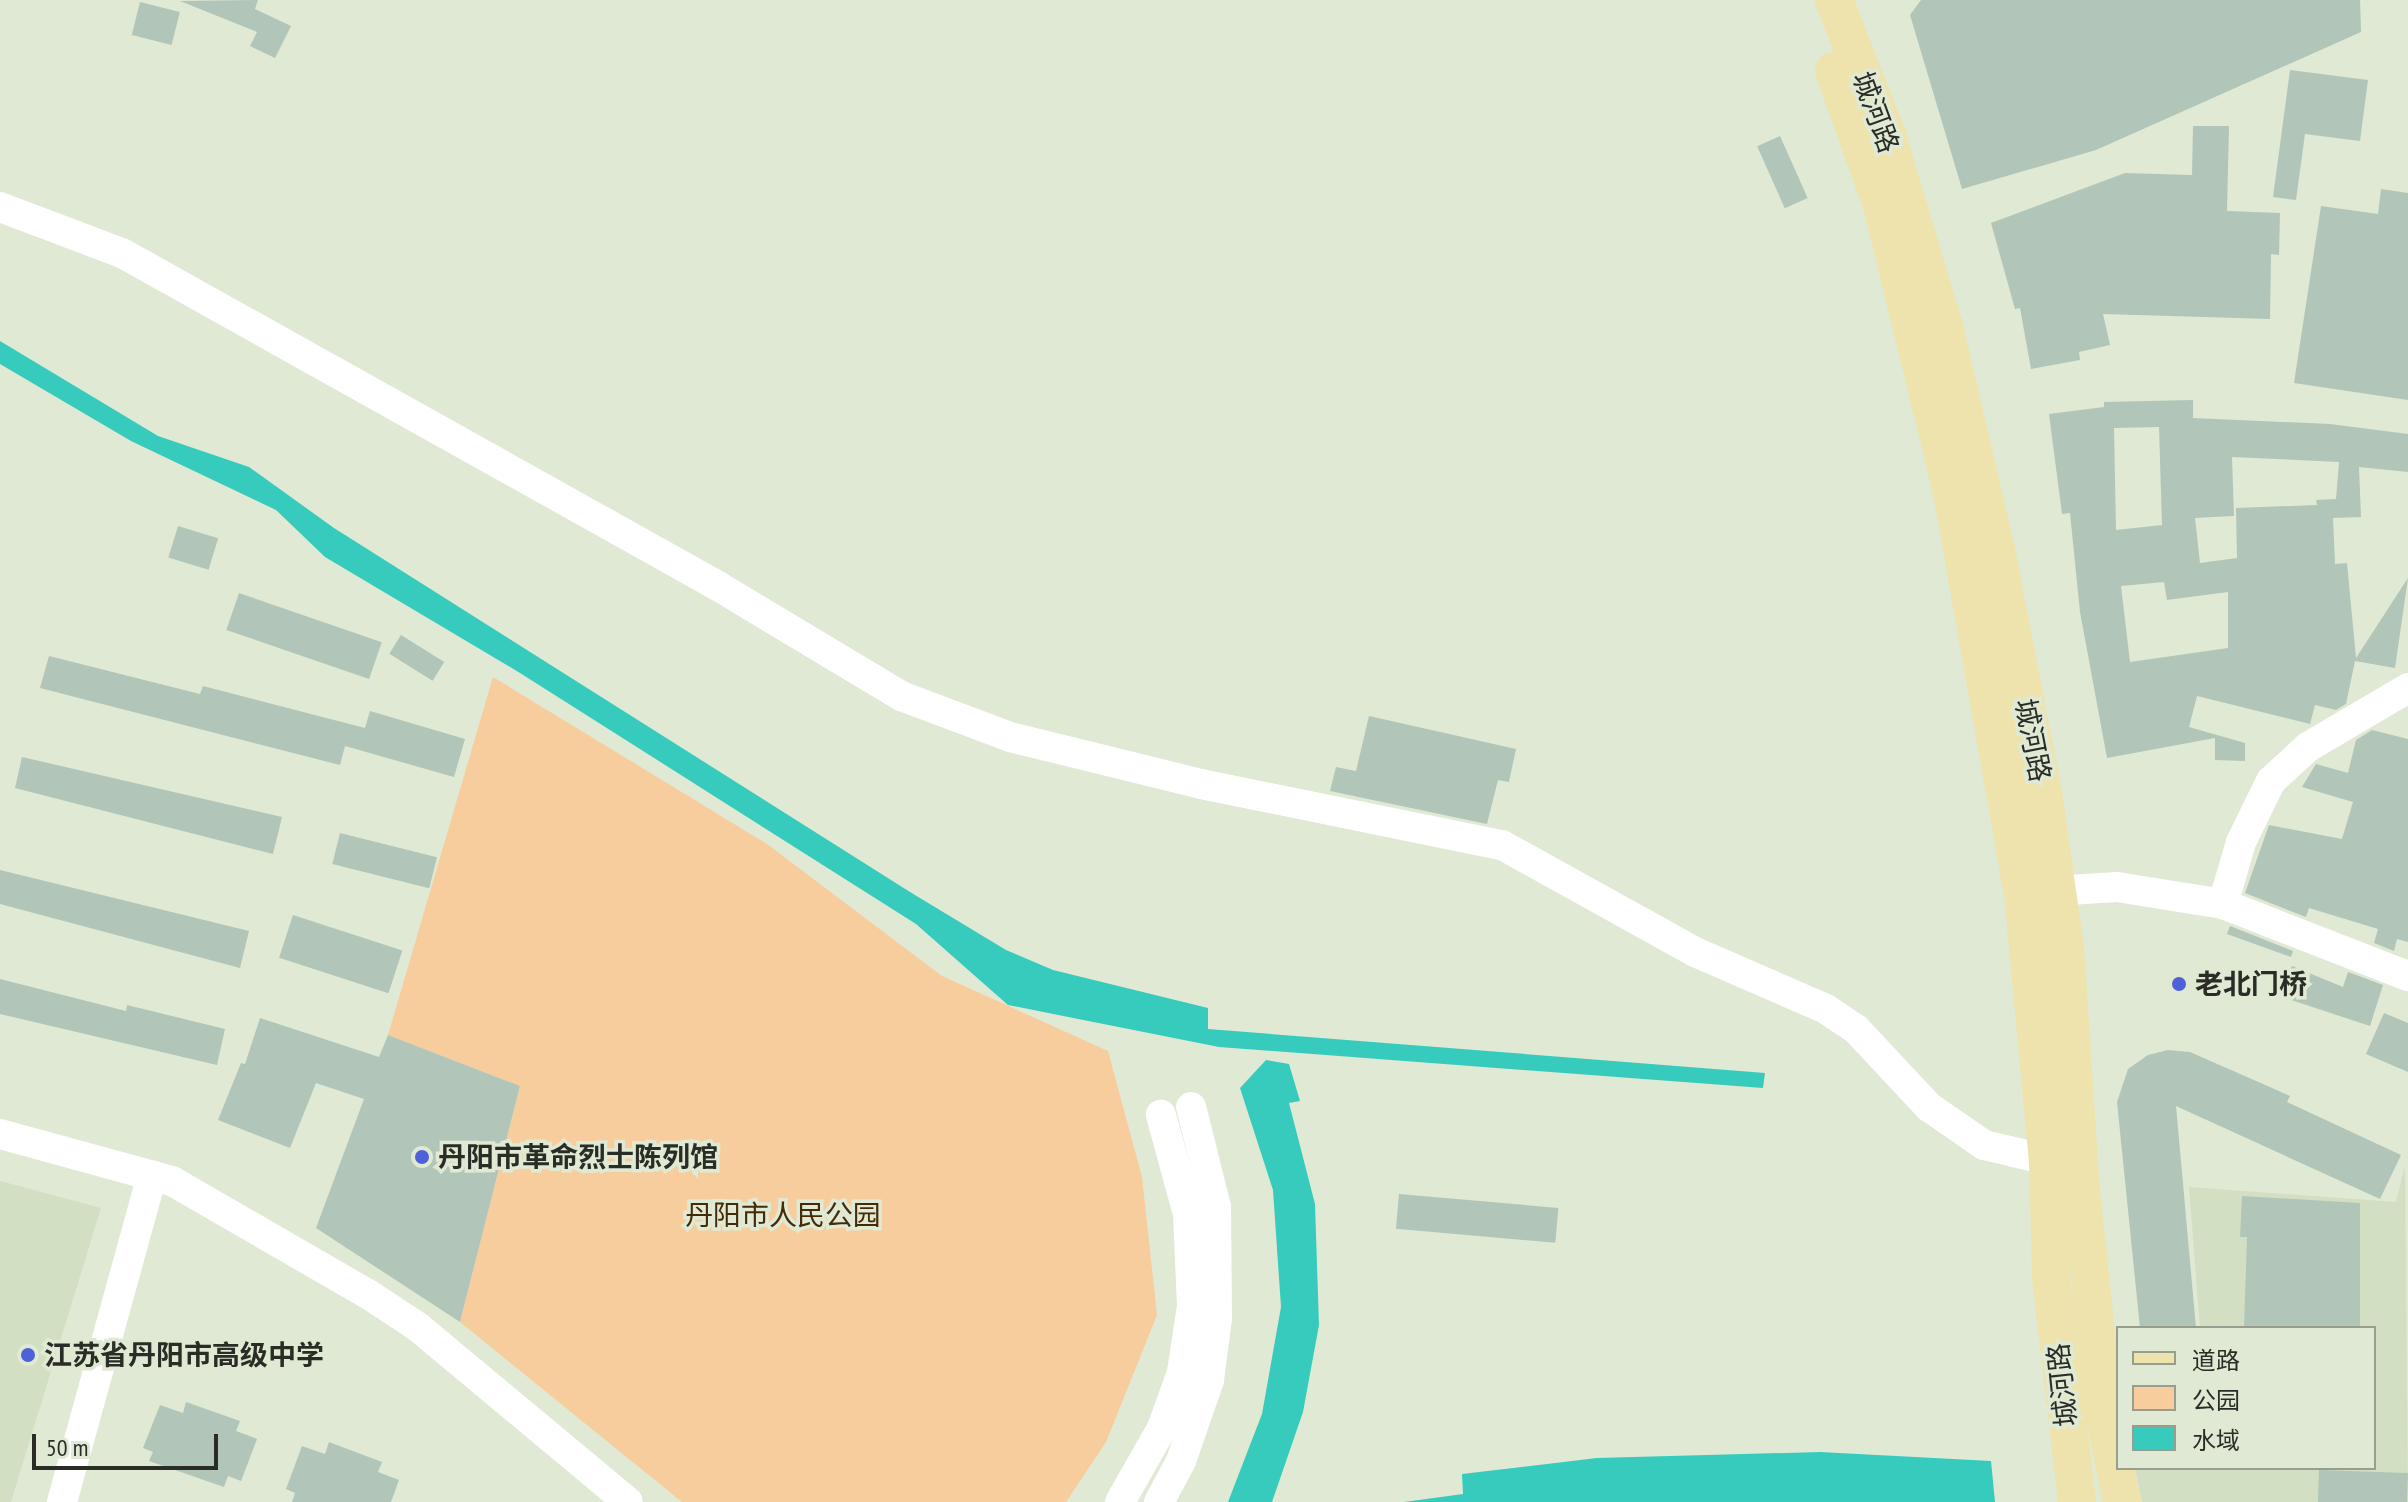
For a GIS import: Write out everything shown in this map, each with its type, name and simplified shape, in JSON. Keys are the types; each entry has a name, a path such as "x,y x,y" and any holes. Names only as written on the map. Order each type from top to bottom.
{"main road":[{"name":"城河路","path":"1809,0 1882,205 1952,492 2040,892 2051,1277 2077,1502"},
{"name":"城河路","path":"1834,0 1887,136 1945,331 1999,566 2080,1181 2105,1417 2122,1502"}],"street":[{"path":"0,207 122,253 718,586 901,696 1010,737 1201,784 1502,845 1695,952 1826,1009 1856,1029 1929,1107 1984,1145 2048,1160"},
{"path":"2223,904 2241,842 2271,781 2308,747 2408,688"},
{"path":"2040,892 2117,887 2223,904 2408,976"},
{"path":"1159,1502 1181,1461 1209,1380 1217,1318 1216,1207 1191,1107"},
{"path":"1120,1502 1162,1428 1182,1372 1192,1306 1188,1214 1161,1115"},
{"path":"0,1134 172,1181 418,1327 628,1502"},
{"path":"62,1502 152,1175"}],"shaded area":[{"path":"2405,1166 2408,1502 2142,1502 2135,1470 2376,1470 2376,1326 2200,1326 2189,1187 2396,1202"},
{"name":"江苏省丹阳市高级中学","path":"0,1181 101,1208 11,1502 0,1502"}],"green space":[{"name":"丹阳市人民公园","path":"493,677 767,844 942,976 1108,1051 1142,1177 1157,1315 1106,1442 1066,1502 682,1502 460,1322 520,1086 388,1035"}],"water":[{"path":"0,341 158,436 249,467 334,528 910,892 1006,950 1053,970 1208,1008 1208,1029 1765,1073 1763,1088 1219,1047 1008,1005 916,924 520,673 325,557 276,510 131,441 0,364"},
{"path":"1266,1060 1289,1064 1300,1101 1289,1103 1315,1204 1319,1325 1303,1412 1272,1502 1228,1502 1262,1414 1281,1307 1273,1190 1240,1088"},
{"path":"1820,1452 1991,1461 1995,1502 1404,1502 1463,1494 1462,1474 1597,1458"}],"building":[{"path":"258,0 255,9 291,26 275,58 250,46 257,32 180,1"},
{"path":"1921,0 2360,0 2361,32 2096,150 1962,189 1910,15"},
{"path":"140,2 180,12 172,45 132,35"},
{"path":"2290,70 2368,80 2360,141 2305,134 2296,200 2273,197"},
{"path":"2193,126 2229,126 2227,211 2280,213 2279,255 2271,254 2270,319 2103,314 2110,345 2079,352 2080,360 2031,369 2020,308 2015,309 1991,223 2125,173 2192,175"},
{"path":"1780,136 1808,198 1785,208 1757,146"},
{"path":"2381,189 2408,193 2408,400 2294,383 2321,206 2378,214"},
{"path":"2193,400 2193,418 2330,424 2408,434 2408,472 2359,467 2361,517 2333,518 2335,564 2347,563 2356,658 2408,578 2395,668 2355,661 2346,704 2336,710 2315,705 2310,724 2197,696 2189,727 2245,743 2245,761 2215,760 2215,738 2107,758 2080,612 2070,513 2062,514 2049,414 2104,407 2104,402","holes":["2159,427 2162,525 2116,530 2114,428","2232,457 2339,462 2336,499 2316,500 2317,505 2236,508 2237,558 2200,563 2195,518 2234,516","2164,582 2167,600 2228,592 2228,648 2130,662 2121,586"]},
{"path":"178,526 218,538 209,570 168,558"},
{"path":"239,593 382,642 369,679 226,630"},
{"path":"401,635 444,662 433,681 389,654"},
{"path":"49,656 200,694 203,686 365,728 370,711 465,739 454,777 345,746 340,765 40,688"},
{"path":"1369,716 1516,749 1509,782 1498,780 1487,824 1330,791 1336,767 1356,771"},
{"path":"2372,730 2408,739 2408,942 2397,939 2394,951 2374,943 2378,929 2309,908 2306,917 2245,893 2269,825 2342,839 2353,802 2302,787 2316,764 2348,773 2356,740"},
{"path":"22,757 282,817 273,854 15,788"},
{"path":"340,833 437,857 429,888 332,864"},
{"path":"0,870 249,931 240,968 0,904"},
{"path":"293,915 402,951 388,993 279,958"},
{"path":"2230,926 2293,951 2291,957 2227,934"},
{"path":"2292,966 2343,987 2348,972 2383,985 2370,1026 2279,996"},
{"path":"0,979 126,1011 127,1005 225,1029 217,1065 0,1014"},
{"path":"2384,1013 2408,1023 2408,1072 2366,1054"},
{"name":"丹阳市革命烈士陈列馆","path":"260,1018 379,1057 388,1035 520,1086 460,1322 316,1228 364,1099 316,1083 290,1148 218,1120 241,1063 245,1064"},
{"path":"2168,1050 2190,1052 2290,1096 2287,1102 2401,1155 2380,1199 2176,1106 2196,1326 2140,1326 2117,1102 2128,1069 2148,1055"},
{"path":"1399,1194 1558,1208 1555,1243 1396,1229"},
{"path":"2242,1196 2360,1203 2360,1326 2244,1326 2247,1237 2240,1237"},
{"path":"186,1402 240,1421 236,1431 257,1439 241,1481 228,1476 224,1487 149,1461 153,1452 143,1448 160,1405 183,1413"},
{"path":"329,1442 382,1462 378,1472 399,1480 391,1502 292,1502 295,1493 286,1489 302,1446 325,1454"},
{"path":"2319,1470 2408,1473 2407,1502 2318,1502"}],"place":[{"name":"老北门桥","path":"2179,984"},
{"name":"丹阳市革命烈士陈列馆","path":"422,1157"},
{"name":"江苏省丹阳市高级中学","path":"28,1355"}]}
